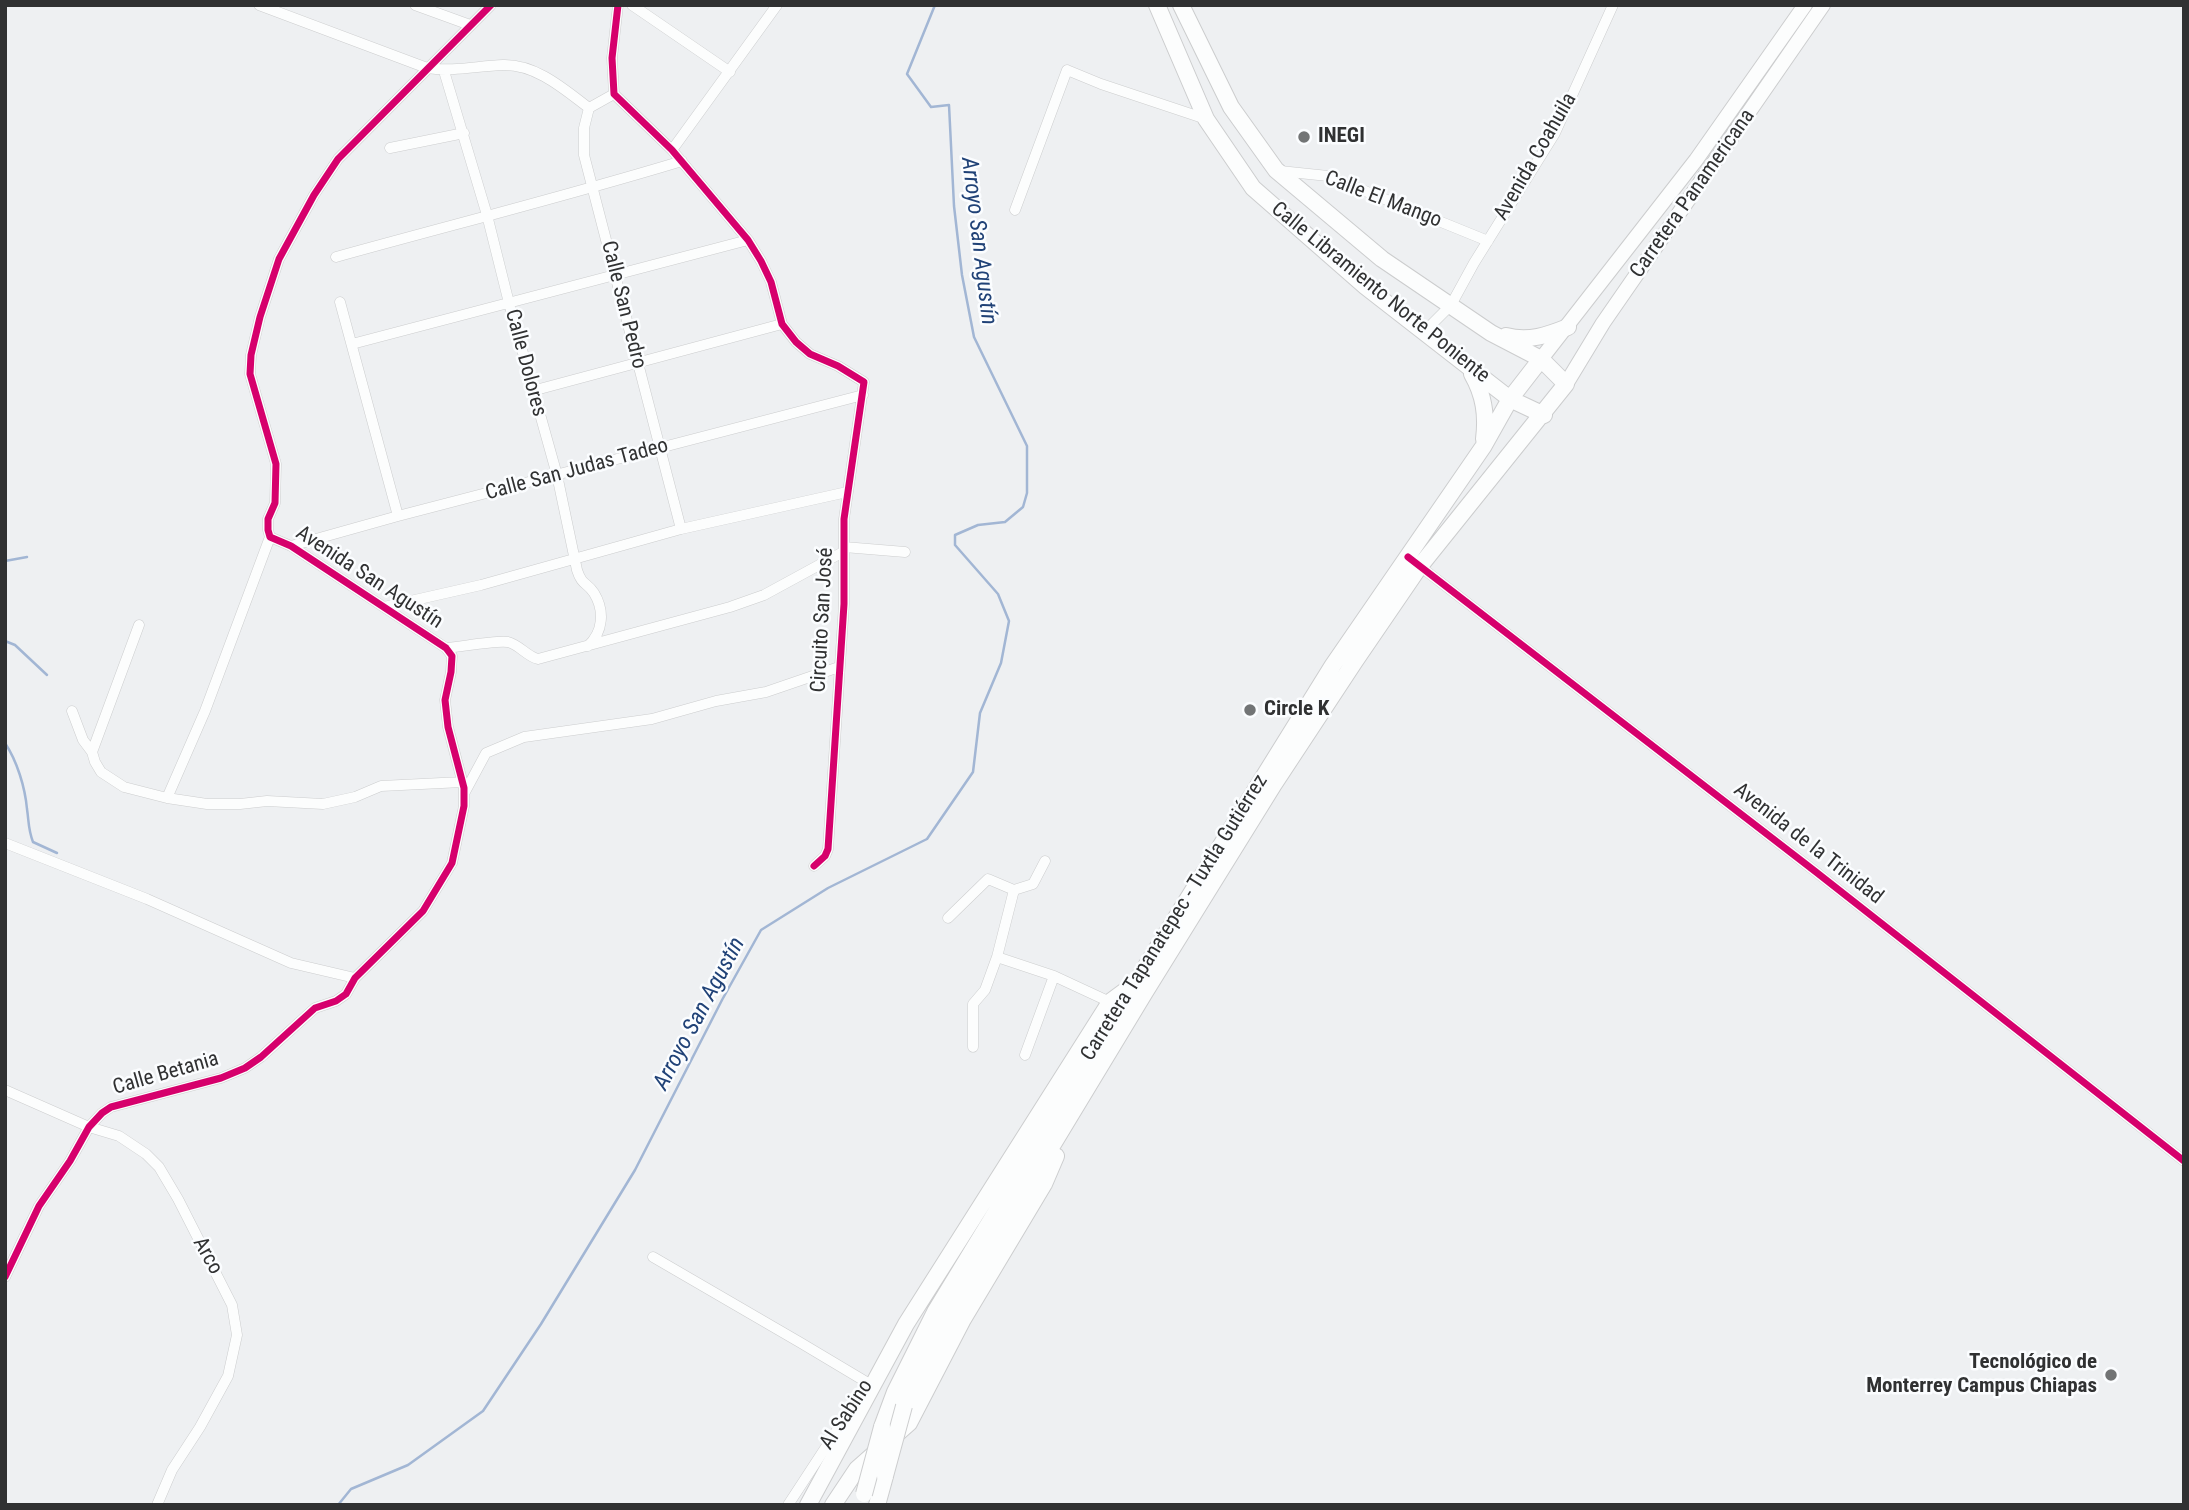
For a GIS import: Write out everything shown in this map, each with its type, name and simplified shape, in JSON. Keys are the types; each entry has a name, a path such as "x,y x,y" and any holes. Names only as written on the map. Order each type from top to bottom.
{"highway":[{"name":"Calle Libramiento Norte Poniente","path":"1157,5 1206,119 1253,188 1330,257 1420,329 1510,399 1544,415"},
{"name":"Calle Libramiento Norte Poniente","path":"1181,5 1231,107 1276,170 1382,259 1491,332 1541,359 1566,384"},
{"path":"1491,332 1517,339 1544,337 1568,327"},
{"name":"Carretera Tapanatepec - Tuxtla Gutiérrez","path":"877,1505 904,1406 949,1316 1274,784 1414,562 1510,399 1541,359"},
{"path":"1467,365 1481,390 1487,419 1483,447"},
{"name":"Carretera Tapanatepec - Tuxtla Gutiérrez","path":"862,1499 882,1427 895,1392 935,1312 1333,665 1414,562 1544,415 1566,384"},
{"path":"808,1505 906,1324 1111,1002 1135,984"},
{"path":"816,1505 909,1423 962,1321 1044,1184 1077,1106"},
{"path":"833,1505 857,1469"}],"main road":[{"name":"Carretera Panamericana","path":"1541,359 1696,160 1805,5"},
{"name":"Carretera Panamericana","path":"1566,384 1603,323 1823,5"}],"street":[{"path":"259,5 428,68 444,71 505,65 520,67 556,84 589,108 614,94"},
{"path":"415,5 470,25"},
{"name":"Avenida San Agustín","path":"355,978 423,911 452,863 463,820 463,788 448,727 445,701 452,656 446,648 291,546 270,537 268,520 275,503 276,464 250,373 251,355 275,271 314,195 338,159 491,5"},
{"path":"532,391 782,324 771,282 748,240 673,150 614,94 612,58 618,5"},
{"path":"632,5 730,72"},
{"path":"673,150 774,9 762,5"},
{"name":"Avenida Coahuila","path":"1451,306 1555,133 1613,5"},
{"path":"1014,210 1067,70 1206,119"},
{"name":"Calle Dolores","path":"444,71 487,215 556,475 580,581 593,591 600,611 598,637 588,646"},
{"name":"Calle San Pedro","path":"589,108 582,141 681,529"},
{"path":"390,148 464,133"},
{"path":"335,257 593,188 682,161"},
{"name":"Calle El Mango","path":"1276,170 1328,176 1488,241"},
{"path":"352,344 748,240"},
{"path":"340,302 398,516"},
{"path":"1420,329 1431,325 1451,306"},
{"name":"Circuito San José","path":"782,324 810,354 838,366 864,382 847,492 844,604 828,849 825,856 814,866"},
{"name":"Calle San Judas Tadeo","path":"291,546 863,395"},
{"path":"384,607 481,585 681,529 847,492"},
{"path":"167,798 205,710 270,537"},
{"path":"446,648 507,642 538,659 730,607 764,595 844,550 905,552"},
{"name":"Avenida de la Trinidad","path":"1414,562 1816,872 2184,1161"},
{"path":"92,752 139,625"},
{"path":"72,710 83,740 101,772 124,787 206,804 267,801 323,804 355,797 381,786 463,788 486,753 524,737 652,719 716,701 766,692 839,667"},
{"path":"5,843 148,899 290,963 355,978"},
{"path":"948,918 988,879 1014,890 1033,884 1045,862"},
{"path":"973,1047 973,1004 985,990 998,957 1014,890"},
{"path":"998,957 1054,976 1111,1002"},
{"path":"1025,1055 1054,976"},
{"name":"Calle Betania","path":"5,1278 39,1206 71,1161 89,1127 102,1113 111,1107 221,1078 245,1068 315,1008 346,994 355,978"},
{"name":"Arco","path":"5,1090 89,1127 119,1136 146,1154 159,1167 232,1305 237,1335 228,1376 172,1470 157,1505"},
{"path":"653,1257 867,1383"},
{"name":"Al Sabino","path":"788,1505 906,1324"}],"waterway":[{"name":"Arroyo San Agustín","path":"338,1505 351,1489 408,1465 483,1411 541,1324 635,1170 761,930 828,888 927,839 973,772 980,713 1001,663 1009,621 998,594 955,545 955,535 978,525 1005,522 1023,507 1027,493 1027,446 974,337 962,275 954,206 949,105 931,107 907,74 935,5"},
{"path":"5,561 27,557"},
{"path":"5,641 15,645 47,675"},
{"path":"5,743 22,783 33,842 57,853"}],"cycle path":[{"path":"5,1277 39,1206 70,1161 89,1127 102,1113 111,1107 221,1078 245,1068 261,1057 315,1008 336,1001 346,994 355,978 423,911 452,863 464,806 464,788 448,727 445,700 452,656 446,648 291,546 270,537 268,519 275,503 276,464 250,374 251,355 260,317 279,259 314,195 338,159 491,5"},
{"path":"618,5 612,58 614,94 672,150 748,240 771,282 782,324 796,342 810,354 838,366 864,382 844,519 844,604 828,849 825,856 814,866"},
{"path":"1408,557 2184,1161"}],"place":[{"name":"INEGI","path":"1304,137"},
{"name":"Circle K","path":"1250,710"},
{"name":"Tecnológico de Monterrey Campus Chiapas","path":"2111,1375"}]}
